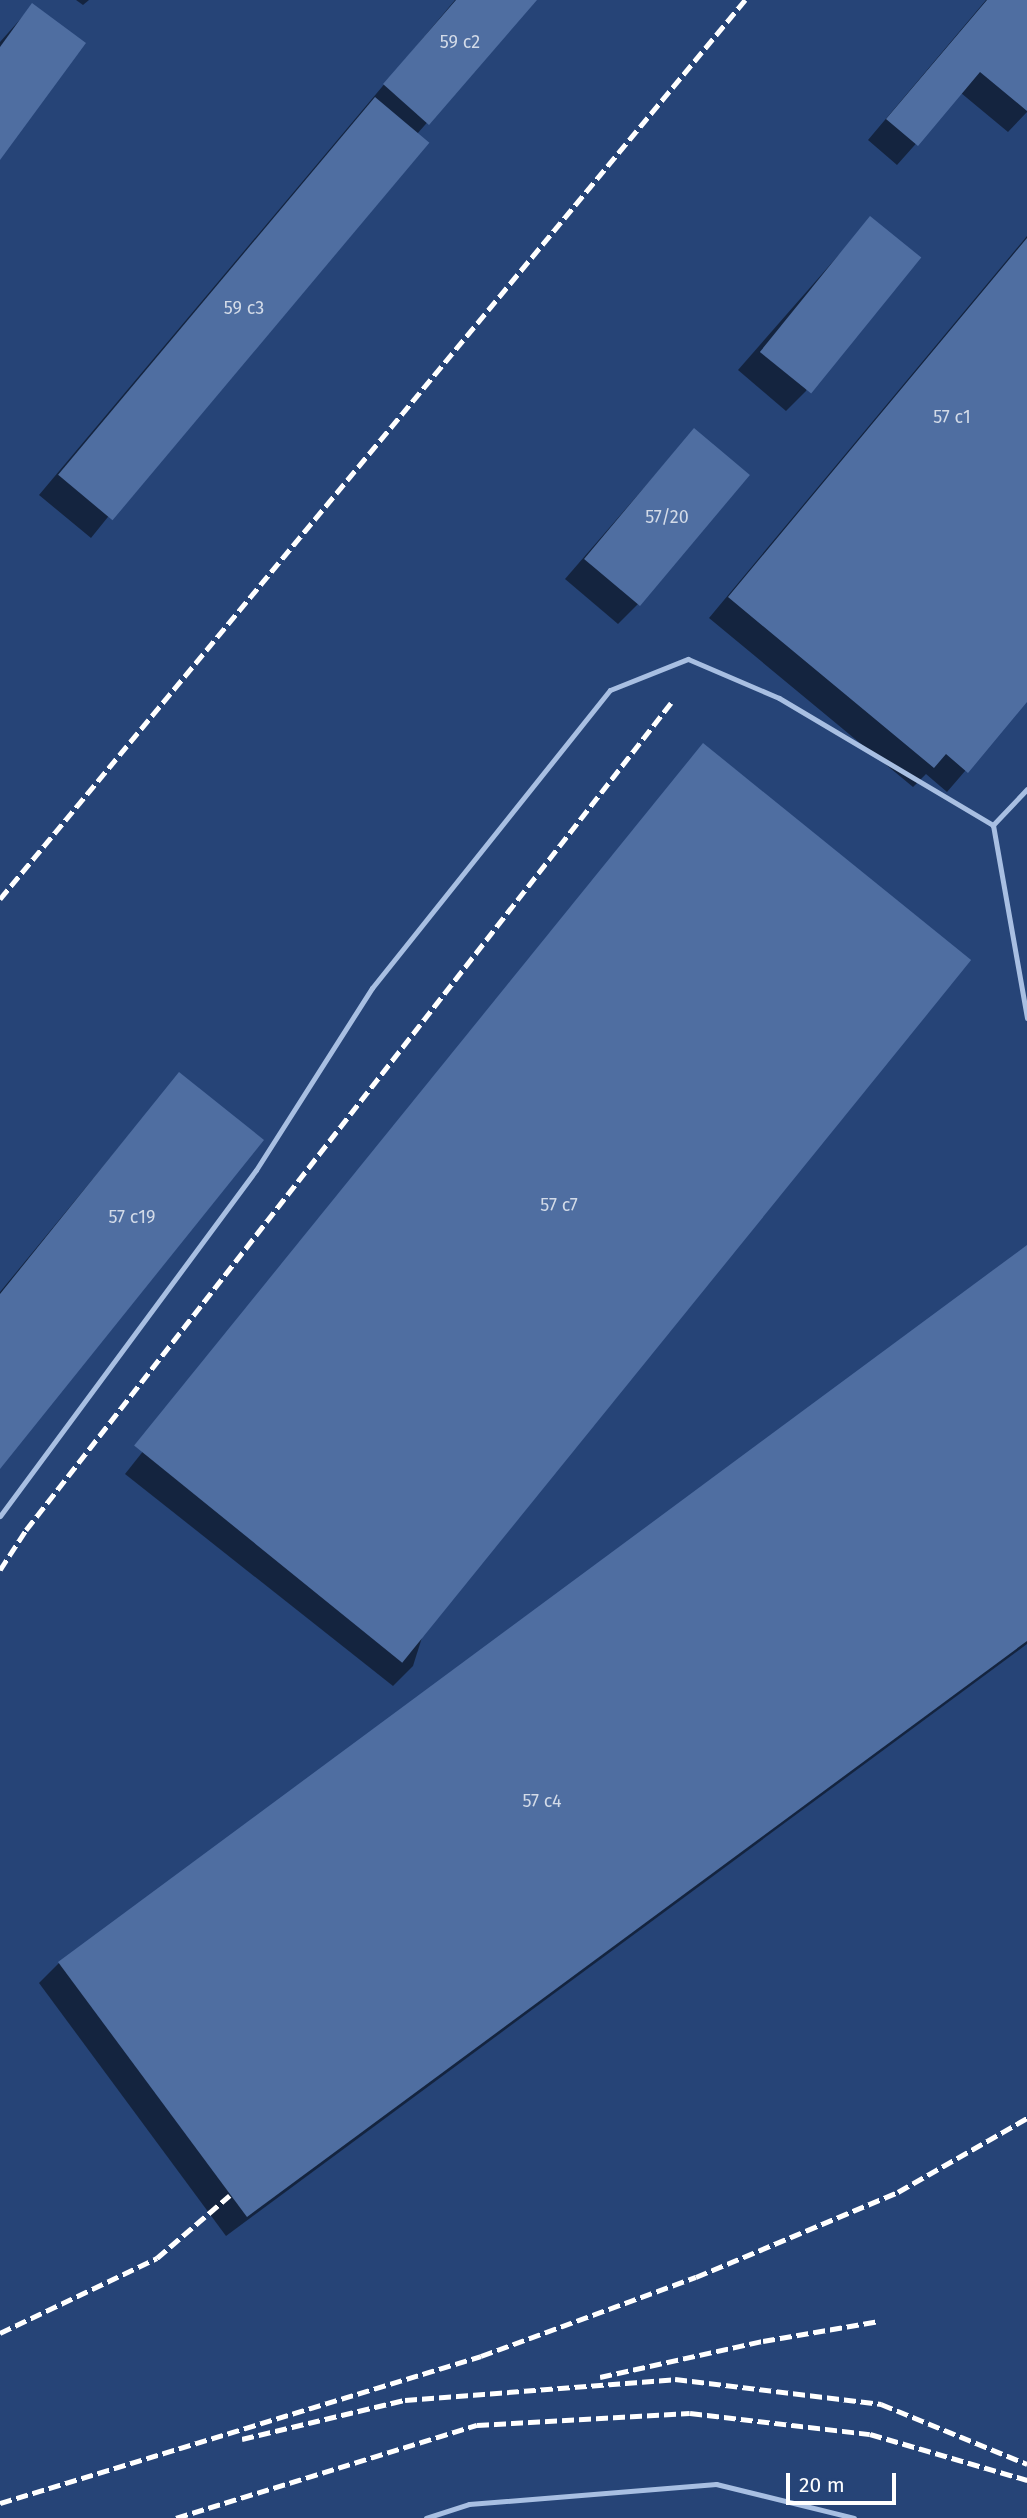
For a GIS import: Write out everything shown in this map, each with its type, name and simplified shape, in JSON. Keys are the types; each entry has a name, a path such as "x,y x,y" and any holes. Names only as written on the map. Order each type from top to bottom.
{"lane":[{"path":"0,1516 256,1170 372,988 610,690 688,659 779,698 993,825 1027,1018"},
{"path":"993,825 1027,789"},
{"path":"426,2518 469,2504 716,2484 854,2518"}],"building":[{"path":"456,0 537,0 429,125 383,84"},
{"path":"987,0 1027,0 1027,111 980,72 918,146 886,119"},
{"path":"32,3 86,43 0,160 0,47"},
{"path":"375,97 429,143 112,520 58,475"},
{"path":"870,216 921,258 811,394 760,352"},
{"path":"1027,238 1027,702 968,773 946,754 934,768 728,597"},
{"path":"694,428 750,475 640,606 584,559"},
{"path":"703,743 971,960 402,1663 134,1446"},
{"path":"179,1072 264,1140 0,1469 0,1294"},
{"path":"1027,1245 1027,1641 247,2217 58,1962"}],"railway":[{"path":"0,899 745,0"},
{"path":"0,1570 26,1530 671,703"},
{"path":"0,2503 481,2356 696,2277 898,2192 1027,2118"},
{"path":"0,2333 157,2258 230,2195"},
{"path":"600,2377 763,2341 879,2321"},
{"path":"242,2439 405,2400 675,2379 881,2404 1027,2464"},
{"path":"176,2518 477,2425 690,2413 870,2434 1027,2480"}]}
